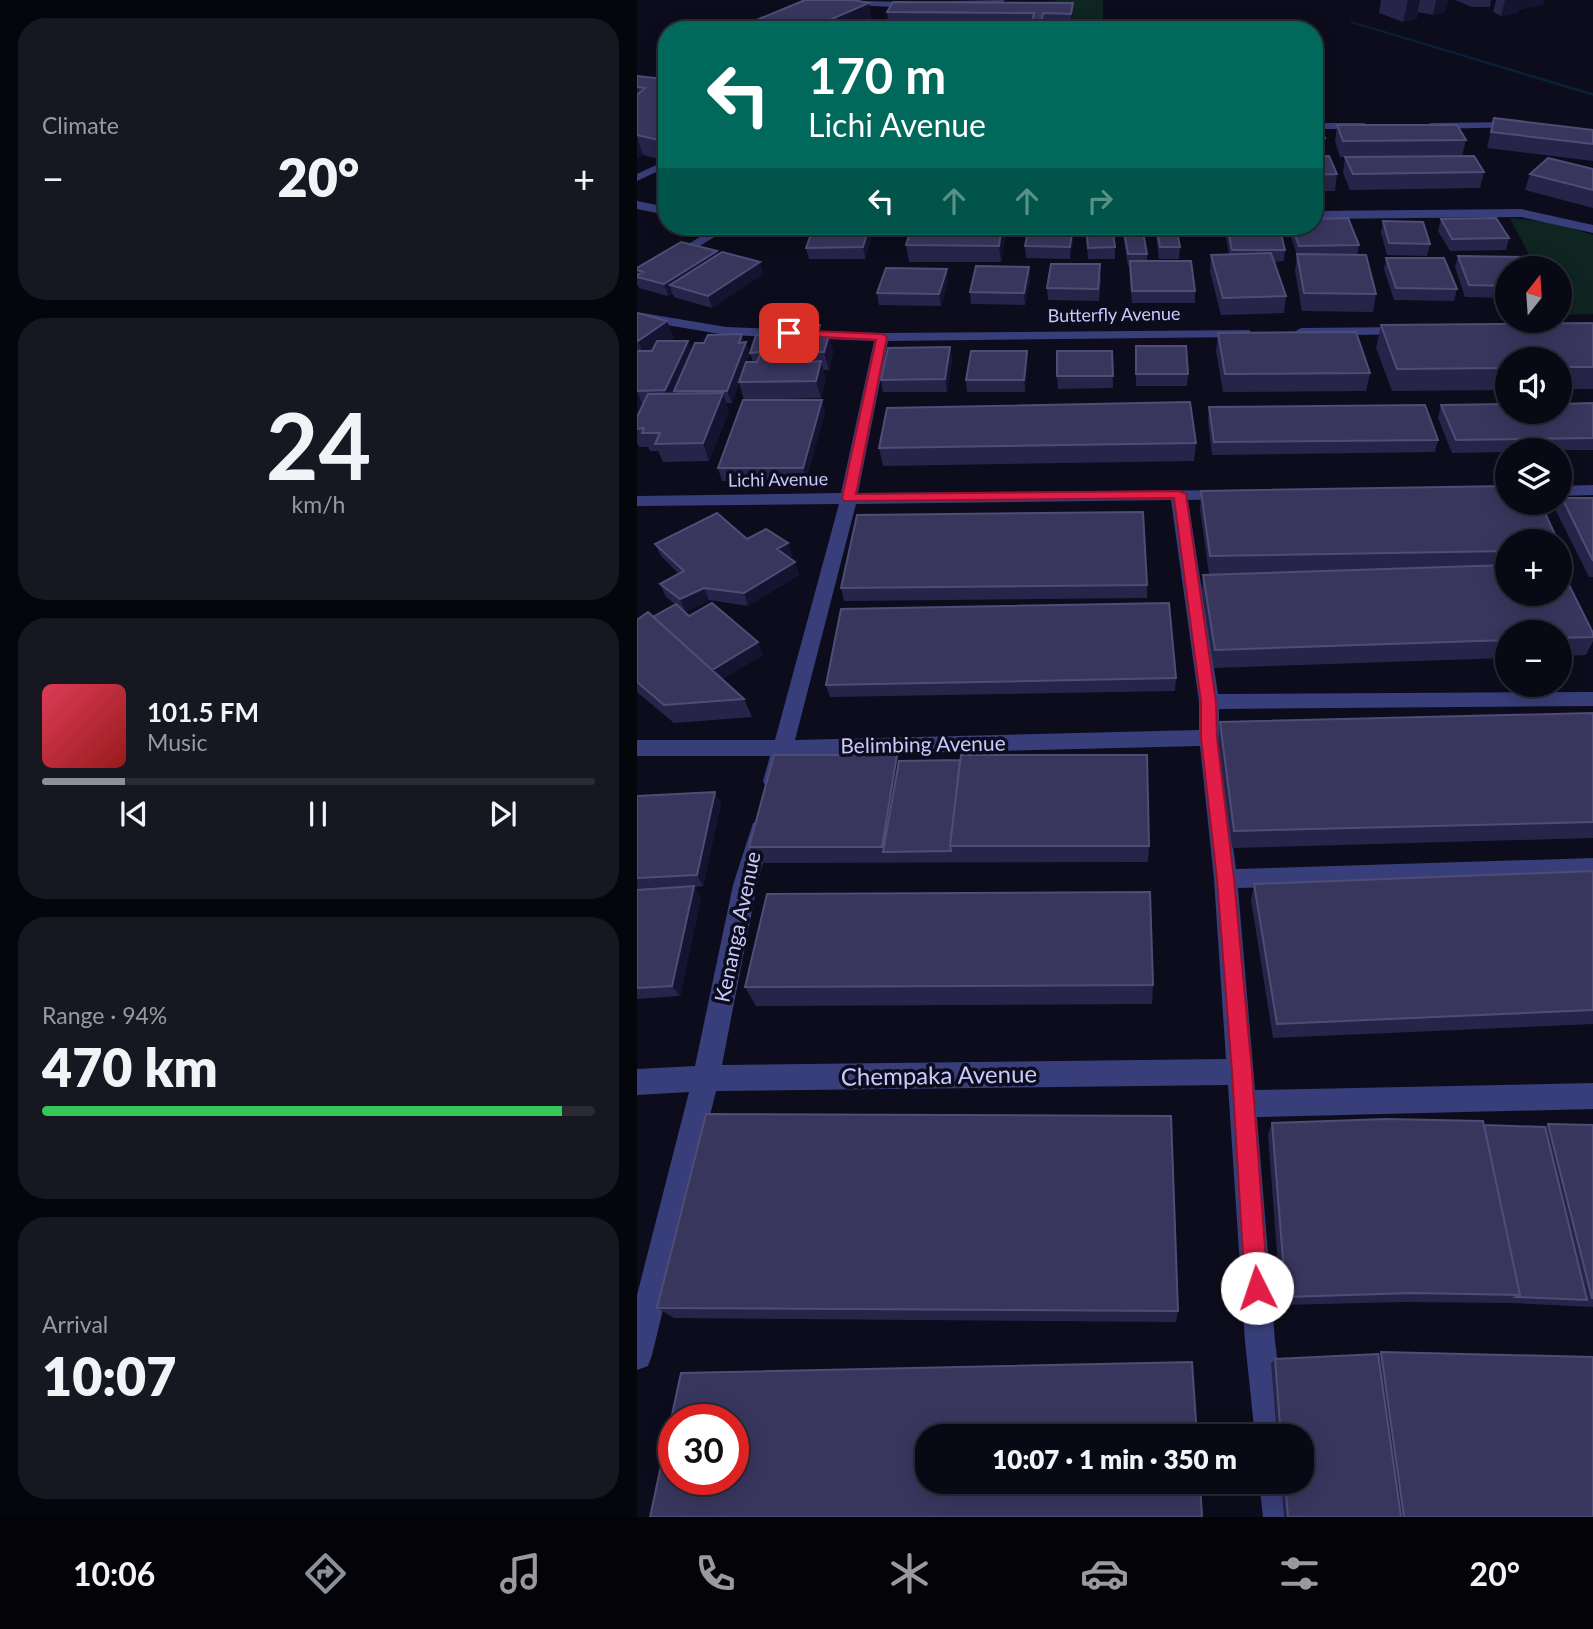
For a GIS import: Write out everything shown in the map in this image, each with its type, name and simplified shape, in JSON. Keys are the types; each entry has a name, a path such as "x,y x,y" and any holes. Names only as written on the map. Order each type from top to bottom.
{"street":[{"path":"821,0 919,5 1001,0"},
{"path":"1415,126 1534,125"},
{"path":"1323,126 1371,126"},
{"path":"637,178 658,168"},
{"path":"1323,215 1521,213 1593,229"},
{"path":"637,281 711,235"},
{"name":"Butterfly Avenue","path":"637,316 717,330 882,337 1254,333"},
{"path":"1281,332 1419,331"},
{"name":"Kenanga Avenue","path":"637,1355 706,1078 745,885 849,498 882,337"},
{"path":"1572,491 1593,490"},
{"path":"1179,494 1209,702 1209,738 1226,879 1260,1341 1270,1424"},
{"name":"Lichi Avenue","path":"637,501 1243,494"},
{"path":"1209,702 1593,699"},
{"name":"Belimbing Avenue","path":"637,748 783,748 1209,738"},
{"path":"1226,879 1593,868"},
{"name":"Chempaka Avenue","path":"637,1082 706,1078 1242,1072"},
{"path":"1243,1104 1593,1096"},
{"path":"1277,1494 1280,1517"}],"green space":[{"path":"1060,0 1103,0 1103,19 900,18"},
{"path":"1510,218 1555,223 1593,235 1593,314 1572,315 1572,256 1530,256"}],"building":[{"path":"805,0 853,0 869,3 827,21 759,19"},
{"path":"893,2 1073,3 1071,14 1043,13 1041,21 1032,21 1034,13 887,12"},
{"path":"637,76 658,77 658,140 637,135 637,95 645,88 637,87"},
{"path":"1494,118 1593,130 1593,144 1491,132"},
{"path":"1337,125 1457,125 1466,140 1343,141"},
{"path":"1323,156 1329,156 1337,174 1323,175"},
{"path":"1474,156 1484,172 1353,174 1345,157"},
{"path":"1548,158 1593,169 1593,190 1530,174"},
{"path":"1348,218 1359,245 1299,246 1295,235 1323,235 1323,219"},
{"path":"1496,218 1509,238 1452,239 1441,219"},
{"path":"1383,221 1423,222 1430,244 1389,243"},
{"path":"811,235 866,235 863,247 806,248"},
{"path":"909,235 1001,235 999,246 906,245"},
{"path":"1027,235 1072,235 1070,247 1025,246"},
{"path":"1087,235 1113,235 1115,247 1088,248"},
{"path":"1125,235 1144,235 1147,254 1128,254"},
{"path":"1158,235 1178,235 1180,247 1160,247"},
{"path":"1229,235 1281,235 1285,250 1232,250"},
{"path":"681,242 717,251 664,284 637,277 643,272 637,268"},
{"path":"722,252 760,262 708,296 670,285"},
{"path":"1271,253 1286,296 1223,298 1211,255"},
{"path":"1297,254 1366,255 1376,294 1304,293"},
{"path":"1458,256 1495,257 1495,286 1469,285"},
{"path":"1386,258 1444,258 1457,289 1396,288"},
{"path":"1130,261 1191,261 1195,291 1132,291"},
{"path":"1051,264 1100,264 1098,289 1047,288"},
{"path":"976,266 1029,267 1024,293 970,292"},
{"path":"886,268 947,269 939,294 877,293"},
{"path":"637,313 667,321 638,341"},
{"path":"1572,323 1593,325 1593,367 1572,367 1572,347 1495,347 1495,368 1397,369 1381,325 1495,324 1495,333 1572,333"},
{"path":"820,325 817,335 829,335 824,352 813,352 809,362 821,361 816,381 739,382 746,362 757,362 761,352 750,353 756,335 779,335 782,326"},
{"path":"1356,332 1370,373 1225,374 1218,333"},
{"path":"742,334 739,343 746,342 727,391 674,391 695,343 704,343 708,335"},
{"path":"657,341 688,341 665,390 637,391 637,351 652,351"},
{"path":"1136,346 1186,346 1188,374 1136,374"},
{"path":"950,347 945,379 881,380 888,348"},
{"path":"971,351 1027,351 1024,380 966,380"},
{"path":"1057,351 1112,351 1113,376 1057,376"},
{"path":"723,393 703,443 655,444 660,433 642,433 644,428 637,429 637,417 648,394"},
{"path":"743,400 822,400 803,468 718,468"},
{"path":"1190,402 1196,443 879,448 887,408"},
{"path":"1593,403 1593,438 1456,440 1441,405 1495,404 1495,424 1572,424 1572,404"},
{"path":"1425,405 1438,440 1214,442 1209,407"},
{"path":"1495,486 1495,515 1546,515 1552,529 1495,529 1495,551 1210,556 1201,491"},
{"path":"1572,498 1593,498 1593,561 1570,515"},
{"path":"1143,512 1147,585 841,588 857,515"},
{"path":"717,513 747,539 766,529 788,543 777,549 795,562 744,593 704,588 680,599 660,584 684,571 655,544"},
{"path":"1495,565 1495,606 1572,606 1572,591 1593,637 1572,638 1572,620 1495,620 1495,640 1215,650 1203,575"},
{"path":"712,603 758,642 712,670 653,617 676,604 689,616"},
{"path":"1169,603 1176,678 826,685 841,609"},
{"path":"648,612 744,699 664,705 637,682 637,620"},
{"path":"1593,713 1593,822 1234,831 1220,722"},
{"path":"774,755 897,755 882,847 749,847"},
{"path":"961,755 1147,755 1149,846 950,846"},
{"path":"960,760 951,851 883,852 899,761"},
{"path":"715,792 697,875 637,878 637,796"},
{"path":"1593,871 1593,1010 1277,1024 1254,884"},
{"path":"694,886 672,986 637,988 637,890"},
{"path":"1150,892 1153,985 745,987 767,894"},
{"path":"706,1114 1171,1116 1178,1311 657,1308"},
{"path":"1386,1119 1483,1121 1520,1295 1413,1293 1286,1297 1272,1123"},
{"path":"1548,1124 1593,1125 1593,1298 1592,1298"},
{"path":"1484,1125 1545,1127 1587,1300 1516,1297 1520,1295"},
{"path":"1381,1352 1593,1357 1593,1517 1404,1517"},
{"path":"1378,1354 1401,1517 1288,1517 1286,1494 1314,1494 1314,1424 1280,1424 1275,1359"},
{"path":"1192,1362 1196,1424 915,1424 915,1494 1201,1494 1202,1517 650,1517 658,1480 658,1495 749,1495 749,1404 674,1404 681,1373"}],"waterway":[{"path":"1353,22 1593,95"}],"route":[{"path":"789,333 882,337 849,498 1179,494 1209,702 1209,738 1226,879 1257,1288"}]}
